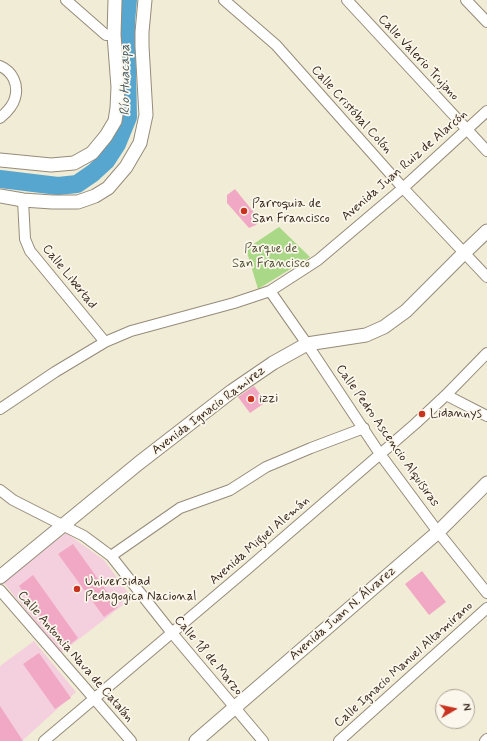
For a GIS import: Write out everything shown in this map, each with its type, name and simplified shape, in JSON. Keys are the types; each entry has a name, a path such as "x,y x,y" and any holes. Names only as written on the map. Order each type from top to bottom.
{"main road":[{"path":"0,160 51,165 74,163 92,153 106,136 114,121 117,108 118,87 114,35 115,0"},
{"path":"0,196 23,200 78,202 95,196 108,188 126,167 140,143 146,115 142,46 145,0"},
{"name":"Avenida Ignacio Ramirez","path":"0,577 139,464 232,391 273,363 307,344 366,335 384,327 406,311 487,231"},
{"name":"Avenida Juan N. Álvarez","path":"196,741 438,532 487,483"}],"street":[{"path":"66,0 106,35 114,35"},
{"name":"Calle Cristóbal Colón","path":"224,0 276,45 403,188 487,277"},
{"name":"Calle Valerio Trujano","path":"347,0 487,151"},
{"path":"466,0 487,22"},
{"path":"0,66 12,75 16,86 15,98 7,111 0,118"},
{"name":"Avenida Juan Ruiz de Alarcón","path":"0,408 55,372 105,342 132,331 234,303 270,291 318,260 403,188 487,111"},
{"name":"Calle Libertad","path":"23,200 25,239 30,251 105,342"},
{"name":"Calle Pedro Ascencio Alquisiras","path":"270,291 364,428 380,454 438,532 487,593"},
{"name":"Avenida Miguel Alemán","path":"44,741 290,533 415,424 487,353"},
{"path":"446,395 487,416"},
{"path":"111,556 180,508 230,490 266,467 364,428"},
{"name":"Calle 18 de Marzo","path":"0,490 13,500 84,536 111,556 172,633 263,741"},
{"name":"Calle Antonia Nava de Catalán","path":"0,590 131,741"},
{"name":"Calle Ignacio Manuel Altamirano","path":"339,741 487,608"}],"shaded area":[{"path":"66,533 104,560 132,598 61,653 3,582"},
{"path":"34,641 76,692 22,741 0,741 0,666"}],"green space":[{"name":"Parque de San Francisco","path":"279,227 310,257 258,289 246,249"}],"building":[{"name":"Parroquia de San Francisco","path":"235,189 260,220 256,225 249,228 227,203 227,195"},
{"name":"izzi","path":"254,386 266,402 250,413 238,397"},
{"path":"73,544 118,607 104,617 58,554"},
{"path":"422,571 446,602 429,615 405,584"},
{"path":"33,575 78,638 64,649 19,586"},
{"path":"39,653 71,698 55,709 23,664"},
{"path":"0,706 23,741 0,741"}],"waterway":[{"name":"Río Huacapa","path":"0,179 58,186 77,184 93,173 106,161 117,144 128,117 126,22 128,0"}],"place":[{"name":"Parroquia de San Francisco","path":"244,211"},
{"name":"izzi","path":"251,399"},
{"name":"Lidannys","path":"422,414"},
{"name":"Universidad Pedagogica Nacional","path":"77,589"}]}
